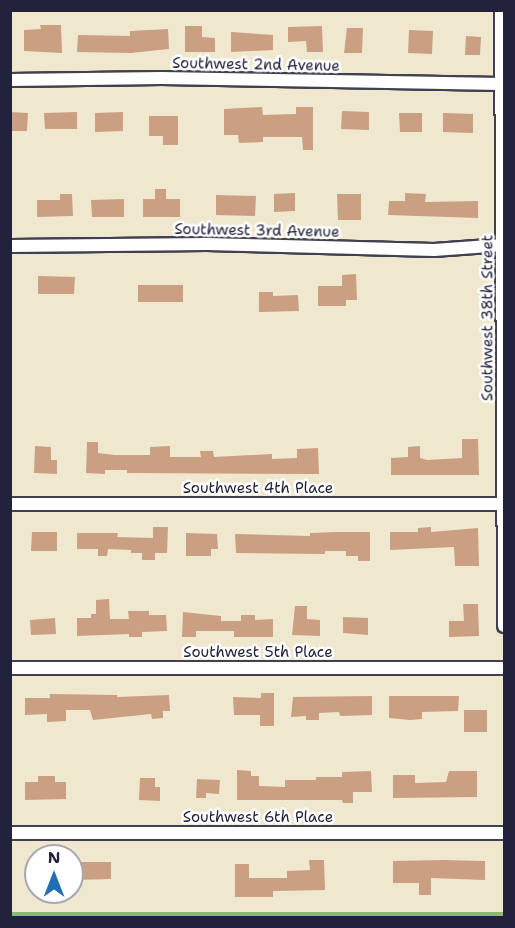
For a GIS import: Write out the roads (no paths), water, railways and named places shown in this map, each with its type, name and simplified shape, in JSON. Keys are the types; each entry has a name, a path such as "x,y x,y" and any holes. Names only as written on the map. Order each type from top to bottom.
{"street":[{"name":"Southwest 38th Street","path":"501,10 504,176 504,626"},
{"name":"Southwest 2nd Avenue","path":"10,80 162,78 501,84"},
{"name":"Southwest 3rd Avenue","path":"10,246 207,244 434,250 503,245"},
{"name":"Southwest 4th Place","path":"10,504 504,504"},
{"name":"Southwest 5th Place","path":"10,668 504,669"},
{"name":"Southwest 6th Place","path":"10,832 504,833"}]}
